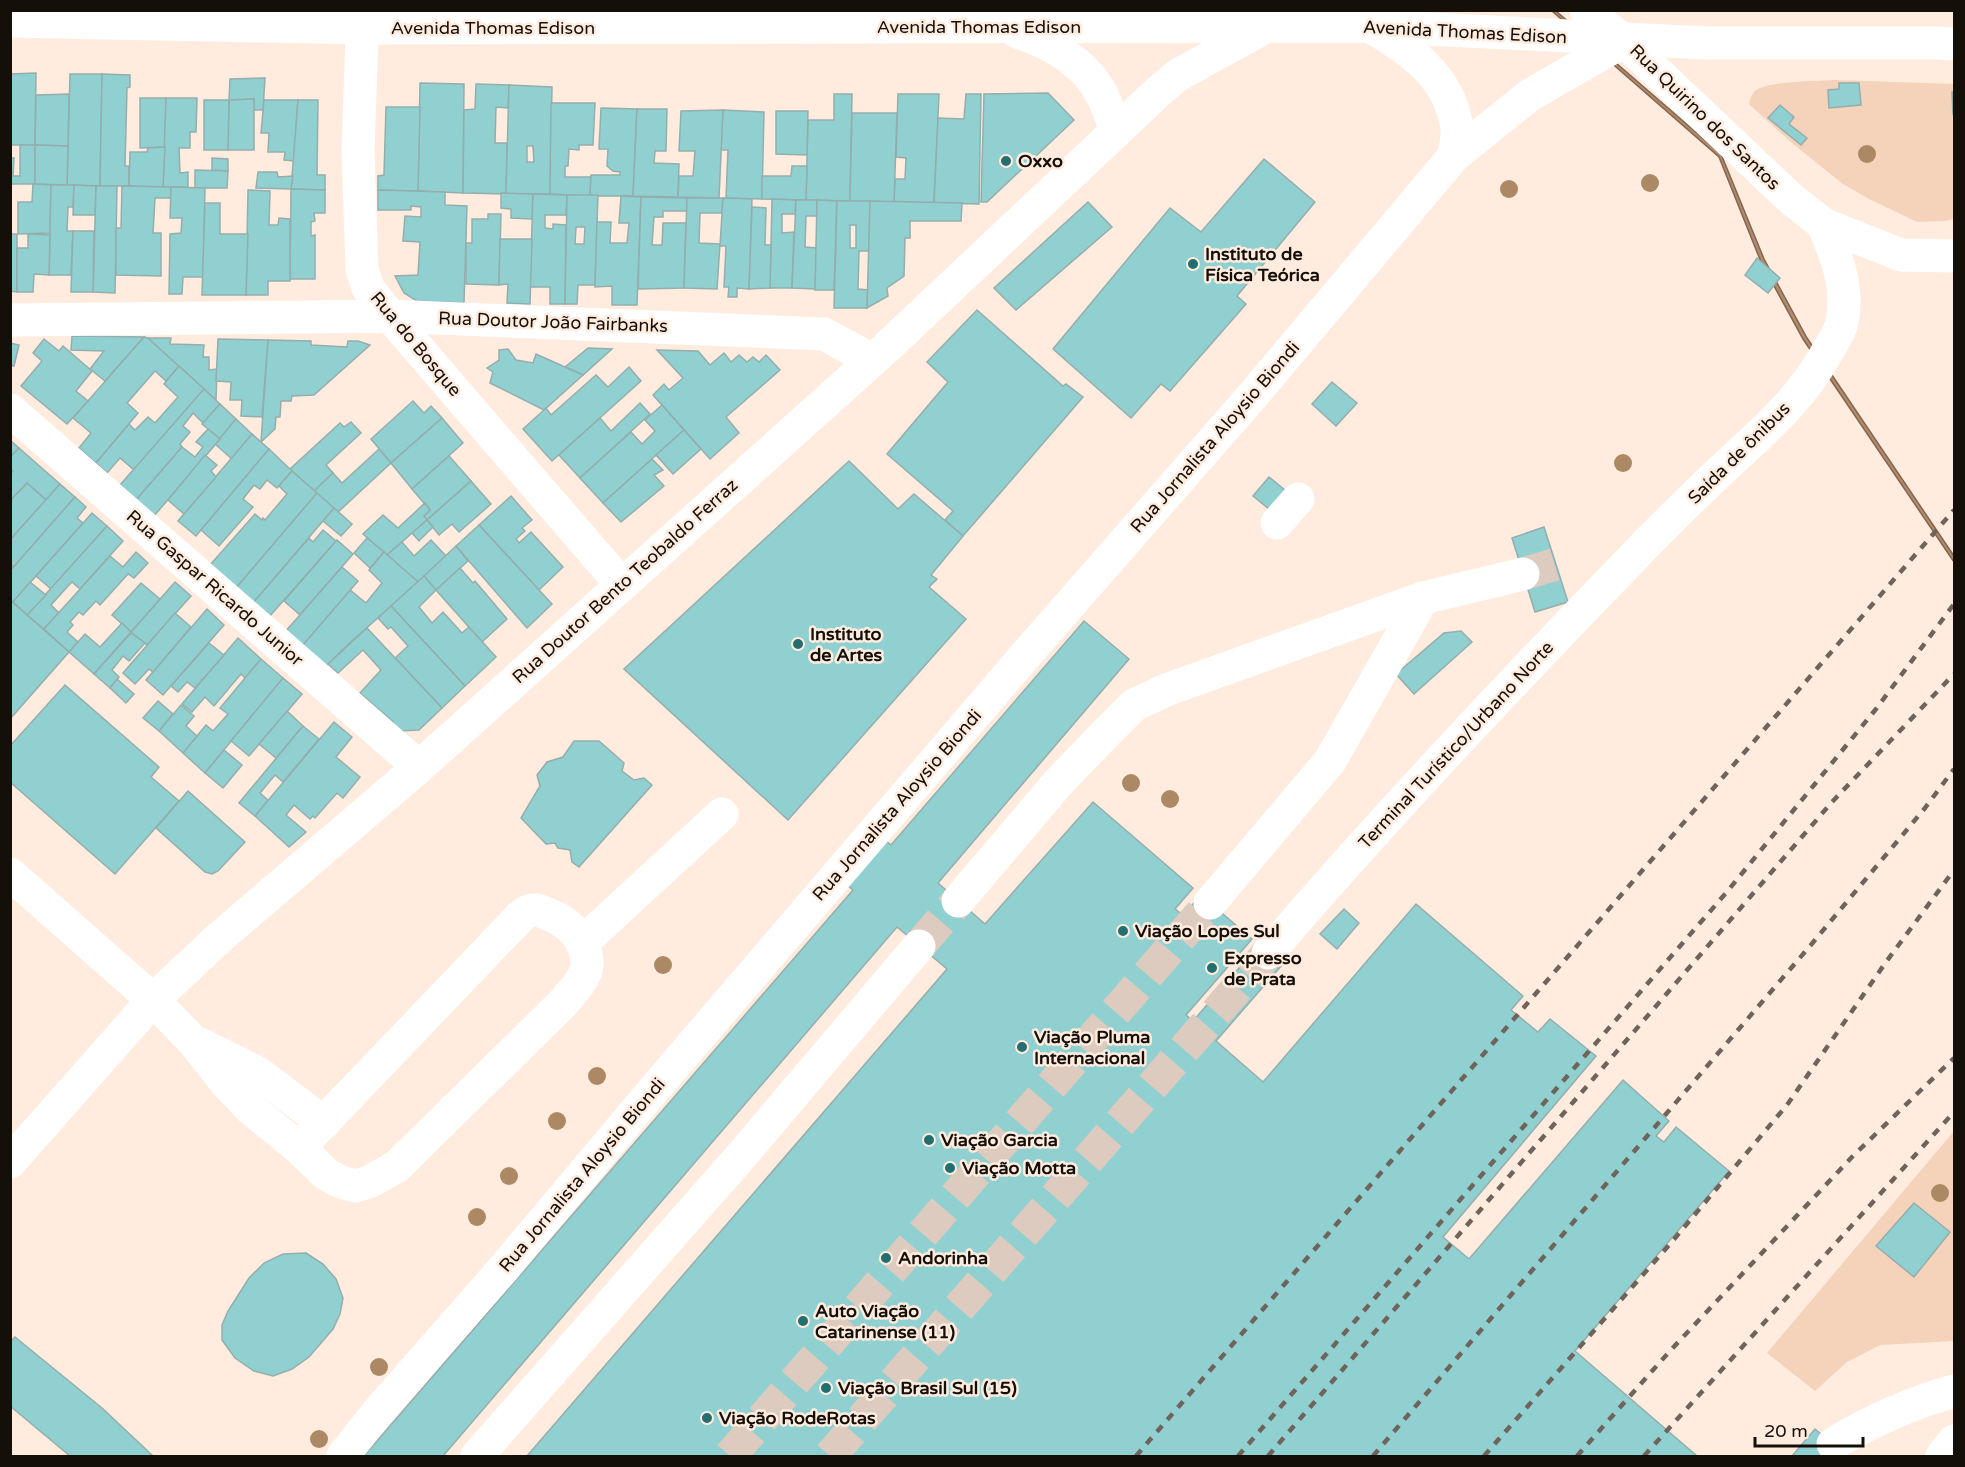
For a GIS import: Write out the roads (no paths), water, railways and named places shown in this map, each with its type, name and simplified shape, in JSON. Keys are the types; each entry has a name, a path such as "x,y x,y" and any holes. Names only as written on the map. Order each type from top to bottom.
{"street":[{"name":"Rua Quirino dos Santos","path":"1587,10 1624,41 1789,197 1823,224"},
{"name":"Avenida Thomas Edison","path":"10,21 363,19 1000,27 1370,26 1706,44 1952,43"},
{"name":"Rua do Bosque","path":"363,19 358,149 362,269 368,288 621,584"},
{"path":"1370,26 1393,39 1439,79 1452,106 1457,130 1454,156"},
{"path":"1000,27 1025,34 1046,44 1067,56 1083,69 1101,94 1116,131"},
{"name":"Rua Doutor Bento Teobaldo Ferraz","path":"10,1162 153,1000 219,938 419,767 872,360 1178,75 1264,27"},
{"name":"Rua Jornalista Aloysio Biondi","path":"343,1456 377,1413 505,1267 663,1078 1014,668 1254,394 1454,156 1530,95 1624,41"},
{"path":"1823,224 1901,255 1954,256"},
{"name":"Saída de ônibus","path":"1650,541 1711,480 1779,418 1819,366 1840,328 1845,295 1836,256 1823,224"},
{"name":"Rua Doutor João Fairbanks","path":"10,320 390,316 824,334 872,360"},
{"name":"Rua Gaspar Ricardo Junior","path":"10,410 419,767"},
{"path":"1277,523 1298,499"},
{"name":"Terminal Turístico/Urbano Norte","path":"1268,953 1484,711 1650,541"},
{"path":"958,901 1057,784 1134,705 1166,690 1423,598 1523,574"},
{"path":"1210,903 1330,761 1423,598"},
{"path":"582,943 722,814"},
{"path":"10,874 153,1000 193,1041 226,1084 251,1109 299,1148 325,1173 338,1181 355,1186 369,1182 396,1167 563,1003 579,984 587,965 582,943 574,930 562,920 537,909 529,910 508,927 299,1148"},
{"path":"477,1456 742,1155 919,945"},
{"path":"193,1041 258,1073 324,1123"},
{"path":"1833,1444 1860,1428 1914,1404 1954,1391"},
{"path":"1942,1456 1954,1441"}],"tunnel":[{"path":"1523,574 1556,564"},
{"path":"919,946 958,901"},
{"path":"730,1456 1210,903"},
{"path":"830,1456 1268,953"}],"railway":[{"path":"1136,1456 1954,510"},
{"path":"1238,1456 1726,893 1876,709 1954,604"},
{"path":"1268,1456 1832,802 1954,674"},
{"path":"1373,1456 1810,946 1925,808 1954,769"},
{"path":"1484,1456 1670,1244 1787,1105 1886,962 1954,870"},
{"path":"1577,1456 1669,1352 1852,1157 1954,1058"},
{"path":"1644,1456 1954,1112"}],"place":[{"name":"Oxxo","path":"1006,161"},
{"name":"Instituto de Física Teórica","path":"1193,264"},
{"name":"Instituto de Artes","path":"798,644"},
{"name":"Viação Lopes Sul","path":"1123,931"},
{"name":"Expresso de Prata","path":"1212,968"},
{"name":"Viação Pluma Internacional","path":"1022,1047"},
{"name":"Viação Garcia","path":"929,1140"},
{"name":"Viação Motta","path":"950,1168"},
{"name":"Andorinha","path":"886,1258"},
{"name":"Auto Viação Catarinense (11)","path":"803,1321"},
{"name":"Viação Brasil Sul (15)","path":"826,1388"},
{"name":"Viação RodeRotas","path":"707,1418"}]}
